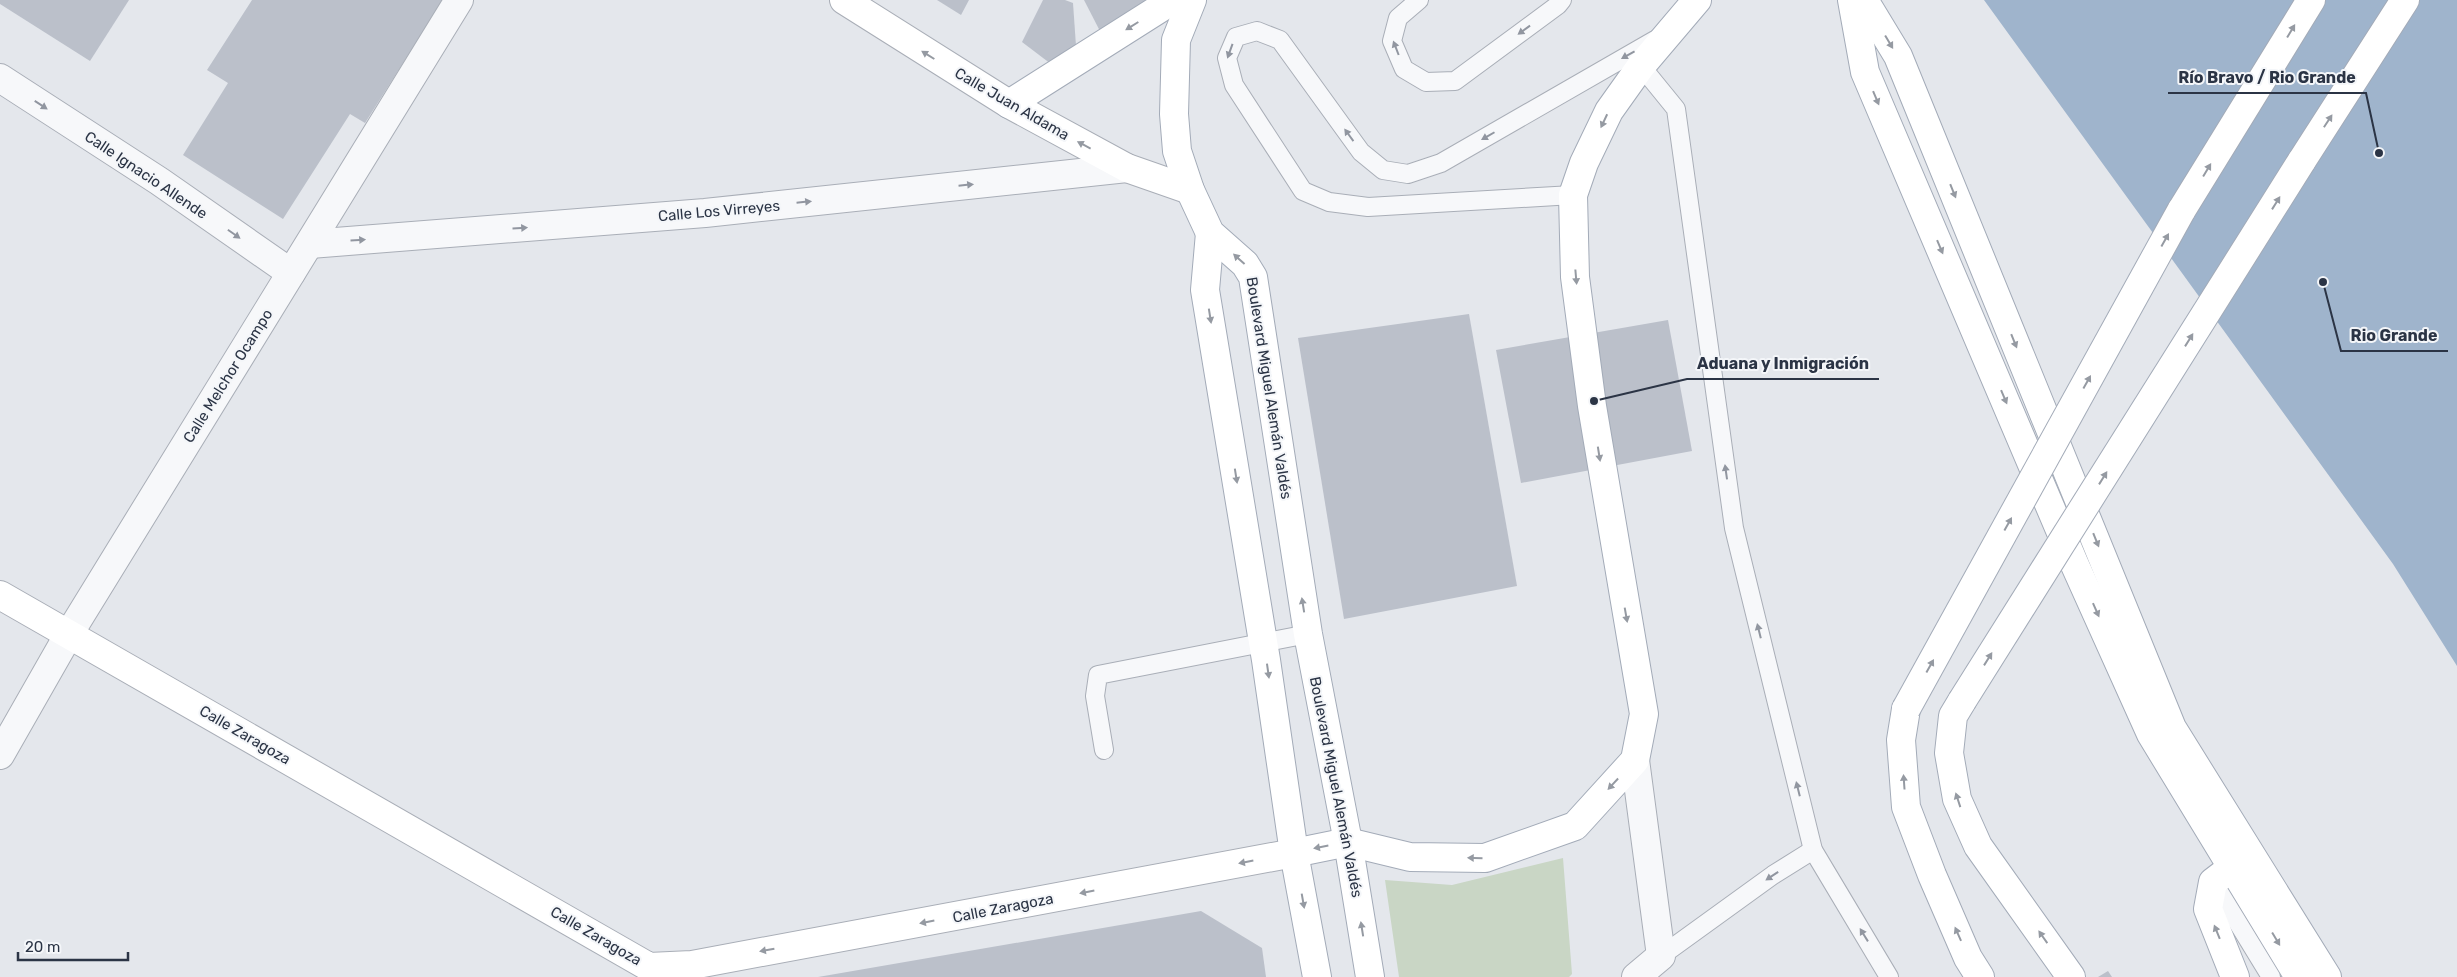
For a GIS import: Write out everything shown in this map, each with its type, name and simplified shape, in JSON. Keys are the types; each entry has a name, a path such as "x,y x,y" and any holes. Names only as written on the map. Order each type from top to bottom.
{"main road":[{"name":"Calle Juan Aldama","path":"844,0 1009,104 1127,168 1190,190"},
{"path":"1009,104 1173,0"},
{"path":"1192,0 1176,40 1174,114 1177,150 1190,190 1210,233 1205,290 1263,643 1294,853 1317,977"},
{"path":"1294,853 1348,842 1410,857 1485,858 1575,826 1635,760 1644,714 1592,406 1575,277 1573,195 1584,163 1608,111 1641,66 1697,0"},
{"path":"1852,0 1865,72 2074,563 2151,734 2298,977"},
{"path":"1864,0 1898,56 2172,728 2232,867 2327,977"},
{"path":"1980,977 1968,958 1906,807 1901,740 1906,709 2181,211 2311,0"},
{"path":"2071,977 1978,846 1957,799 1949,753 1953,716 2405,0"},
{"name":"Boulevard Miguel Alemán Valdés","path":"1210,233 1245,264 1253,277 1308,634 1348,842 1370,977"},
{"name":"Calle Zaragoza","path":"0,595 649,966 693,971 1294,853"},
{"path":"2232,867 2208,909 2235,977"}],"street":[{"name":"Calle Melchor Ocampo","path":"0,755 70,634 459,0"},
{"name":"Calle Ignacio Allende","path":"0,78 159,181 291,273"},
{"name":"Calle Los Virreyes","path":"310,244 706,213 1127,168"},
{"path":"1635,760 1661,956 1636,977"}],"lane":[{"path":"1419,0 1398,18 1392,41 1404,68 1426,82 1455,80 1558,6 1562,0"},
{"path":"1573,195 1368,207 1329,202 1303,191 1234,85 1227,58 1236,37 1257,31 1280,40 1361,152 1383,170 1408,174 1441,164 1671,32"},
{"path":"1641,66 1676,109 1734,528 1813,850 1889,977"},
{"path":"1104,750 1095,696 1098,675 1308,634"},
{"path":"1661,956 1773,875 1813,850"},
{"path":"2232,867 2271,977"}],"green space":[{"path":"1563,858 1572,974 1569,977 1399,977 1385,880 1452,885"}],"water":[{"path":"1984,0 2457,0 2457,666 2393,564"}],"building":[{"path":"0,0 129,0 90,61 0,4"},
{"path":"252,0 443,0 365,123 350,114 283,219 183,155 228,83 207,70"},
{"path":"937,0 969,0 961,15"},
{"path":"1043,0 1065,0 1073,3 1076,46 1051,64 1022,42"},
{"path":"1084,0 1157,0 1102,35"},
{"path":"1469,314 1517,586 1344,619 1298,338"},
{"path":"1668,320 1692,451 1521,483 1496,350"},
{"path":"1201,911 1262,948 1266,977 818,977"},
{"path":"2108,971 2112,977 2098,977"}],"place":[{"name":"Río Bravo / Rio Grande","path":"2379,153"},
{"name":"Rio Grande","path":"2323,282"},
{"name":"Aduana y Inmigración","path":"1594,401"}]}
